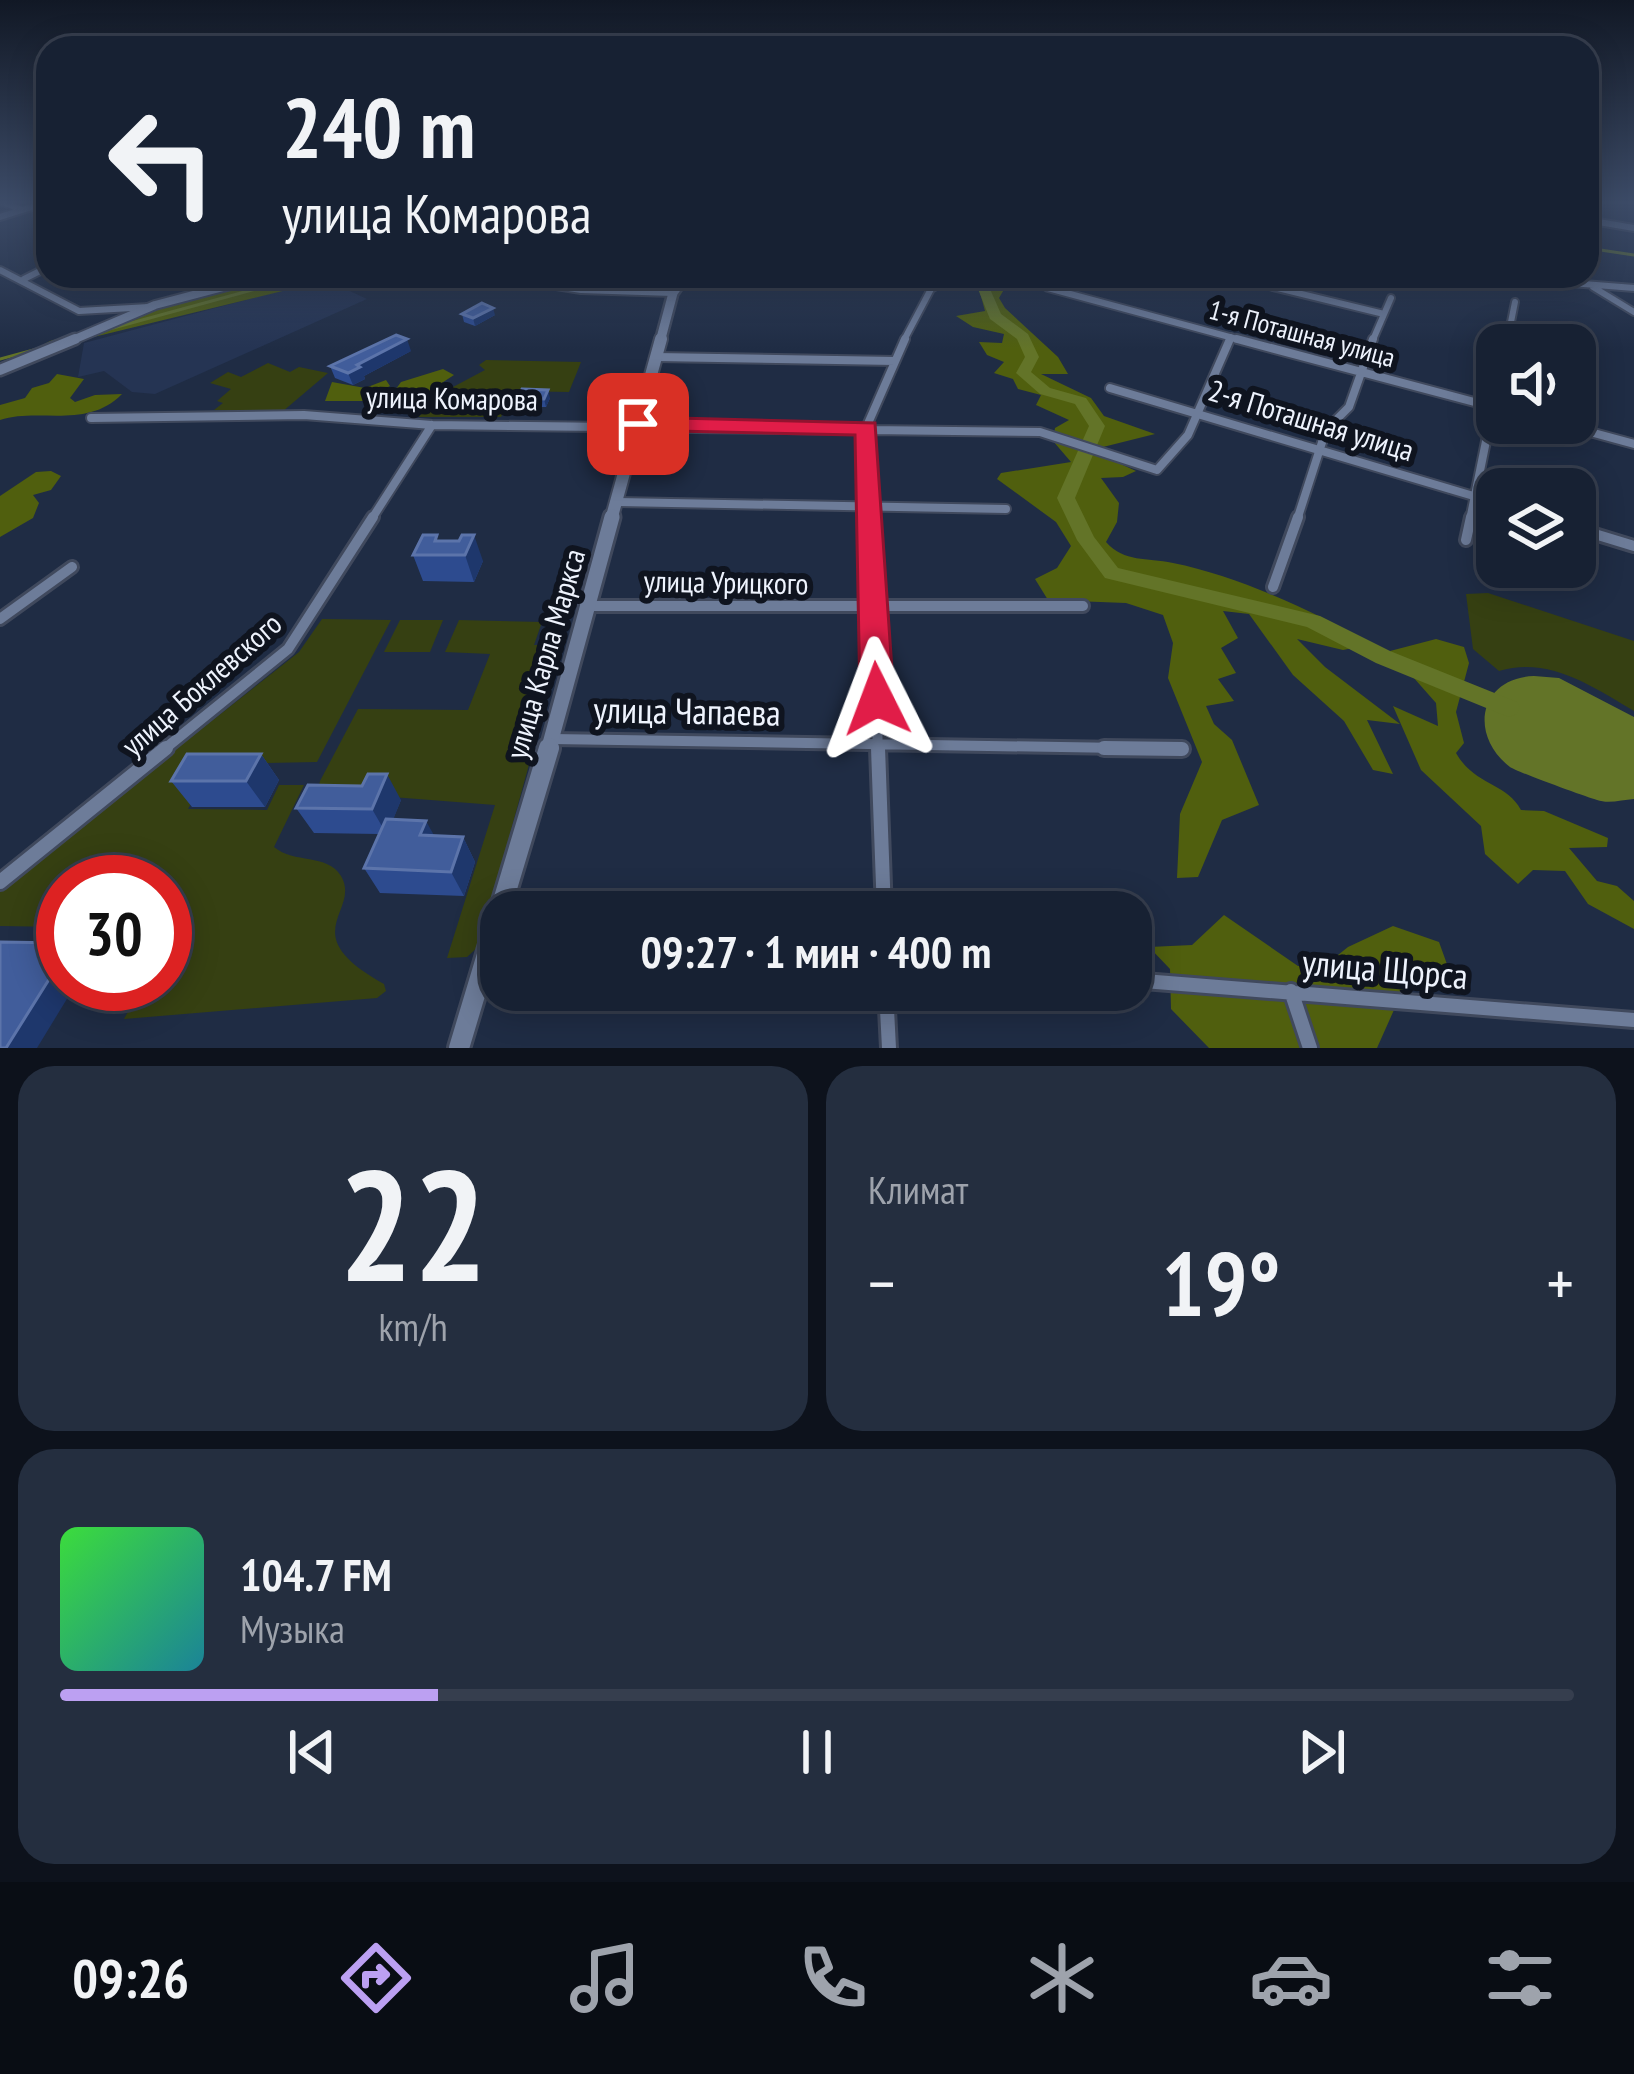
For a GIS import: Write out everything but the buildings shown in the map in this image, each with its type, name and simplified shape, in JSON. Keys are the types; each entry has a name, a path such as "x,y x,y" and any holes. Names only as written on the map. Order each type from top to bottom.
{"main road":[{"name":"улица Карла Маркса","path":"511,891 585,606 677,288"},
{"name":"улица Карла Маркса","path":"459,1048 480,990"}],"street":[{"path":"0,270 36,287"},
{"path":"24,279 36,273"},
{"path":"1599,285 1634,288"},
{"path":"37,288 69,310 95,315 219,288"},
{"path":"569,288 674,293"},
{"path":"884,891 866,428 918,308 933,288"},
{"name":"1-я Поташная улица","path":"1048,288 1476,403"},
{"path":"1277,288 1384,314"},
{"path":"1595,288 1634,312"},
{"path":"1273,587 1326,430 1349,407 1358,372 1391,298"},
{"path":"1510,324 1515,302"},
{"path":"0,370 155,305"},
{"name":"улица Комарова","path":"91,418 304,416 432,425 638,424 1040,433 1157,470 1189,435 1232,337"},
{"path":"656,357 896,361"},
{"name":"2-я Поташная улица","path":"1111,388 1476,496"},
{"name":"улица Боклевского","path":"0,882 288,649 432,425"},
{"path":"1596,434 1634,444"},
{"path":"1466,540 1476,496"},
{"path":"618,502 1006,509"},
{"path":"1596,534 1634,546"},
{"path":"0,620 72,567"},
{"name":"улица Урицкого","path":"585,606 1083,606"},
{"name":"улица Чапаева","path":"552,739 1182,748"},
{"name":"улица Щорса","path":"1152,981 1634,1020"},
{"path":"1291,991 1310,1048"},
{"path":"887,1011 889,1048"}],"shaded area":[{"path":"231,288 295,288 28,353 50,341"},
{"path":"290,288 343,288 367,299 155,394 132,392 104,371 78,377 84,343"},
{"path":"1005,288 999,298 1005,308 1058,357 1068,374 1041,374 1091,398 1104,416 1155,434 1099,448 1103,456 1136,471 1101,478 1119,503 1117,522 1106,542 1113,549 1250,586 1373,644 1343,650 1297,639 1325,667 1400,724 1367,720 1393,774 1373,770 1344,721 1293,675 1249,614 1223,611 1238,638 1221,648 1236,673 1218,679 1234,701 1206,706 1214,724 1232,740 1259,805 1222,820 1198,877 1177,878 1180,814 1202,762 1168,678 1173,643 1163,615 1126,603 1048,600 1035,579 1057,568 1071,546 1056,522 997,479 1001,473 1071,462 1053,441 1055,428 1069,420 1036,405 1041,395 1018,389 1013,379 994,373 1004,362 987,355 979,342 1002,343 1004,334 973,327 956,316 985,311 979,289"},
{"path":"486,360 581,362 569,392 513,391 501,417 418,417 453,387 485,370 479,365"},
{"path":"268,363 290,372 299,367 328,373 282,412 214,410 231,389 210,383 228,372 241,377"},
{"path":"443,369 454,375 397,412 363,401 325,401 332,382 365,388 386,380 390,386 382,390 385,394 393,393 401,382"},
{"path":"57,374 84,379 70,398 75,402 122,394 108,405 78,415 0,420 0,405 25,398 32,388 49,383"},
{"path":"36,472 61,476 51,490 33,495 39,503 33,518 0,537 0,496"},
{"path":"1488,593 1634,641 1634,711 1570,676 1535,668 1499,671 1473,649 1466,594"},
{"path":"322,619 391,620 317,762 213,764 188,809 267,810 279,785 304,785 274,847 327,864 341,876 345,889 336,937 341,951 384,984 386,991 377,998 124,1019 128,1011 192,1011 192,855 42,855 299,652"},
{"path":"400,620 443,620 430,652 384,652"},
{"path":"459,620 542,622 534,645 562,645 494,891 480,891 479,946 467,957 447,958 495,805 379,796 314,806 320,781 358,709 468,710 490,654 445,652"},
{"path":"1436,639 1464,647 1469,663 1456,712 1464,743 1456,753 1472,772 1507,794 1521,810 1544,811 1608,838 1607,847 1569,848 1597,881 1617,886 1634,901 1634,929 1588,904 1565,871 1533,870 1518,884 1485,854 1481,826 1421,770 1393,706 1438,726 1436,703 1390,651"},
{"path":"1559,678 1634,717 1634,799 1606,802 1590,798 1510,767 1497,754 1485,725 1491,697 1515,679"},
{"path":"36,860 36,927 0,926 0,888"},
{"path":"1224,915 1298,966 1323,967 1348,947 1393,926 1439,942 1457,992 1406,983 1377,1048 1209,1048 1171,1009 1170,969 1152,950 1192,945"}],"waterway":[{"path":"1607,251 1634,255"},
{"path":"102,331 259,288"},
{"path":"985,288 995,316 1023,337 1032,357 1023,373 1045,391 1081,401 1097,426 1066,498 1086,540 1112,573 1313,621 1383,657 1509,708"},
{"path":"0,359 41,348"}],"route":[{"path":"638,424 866,428 877,699"}]}
